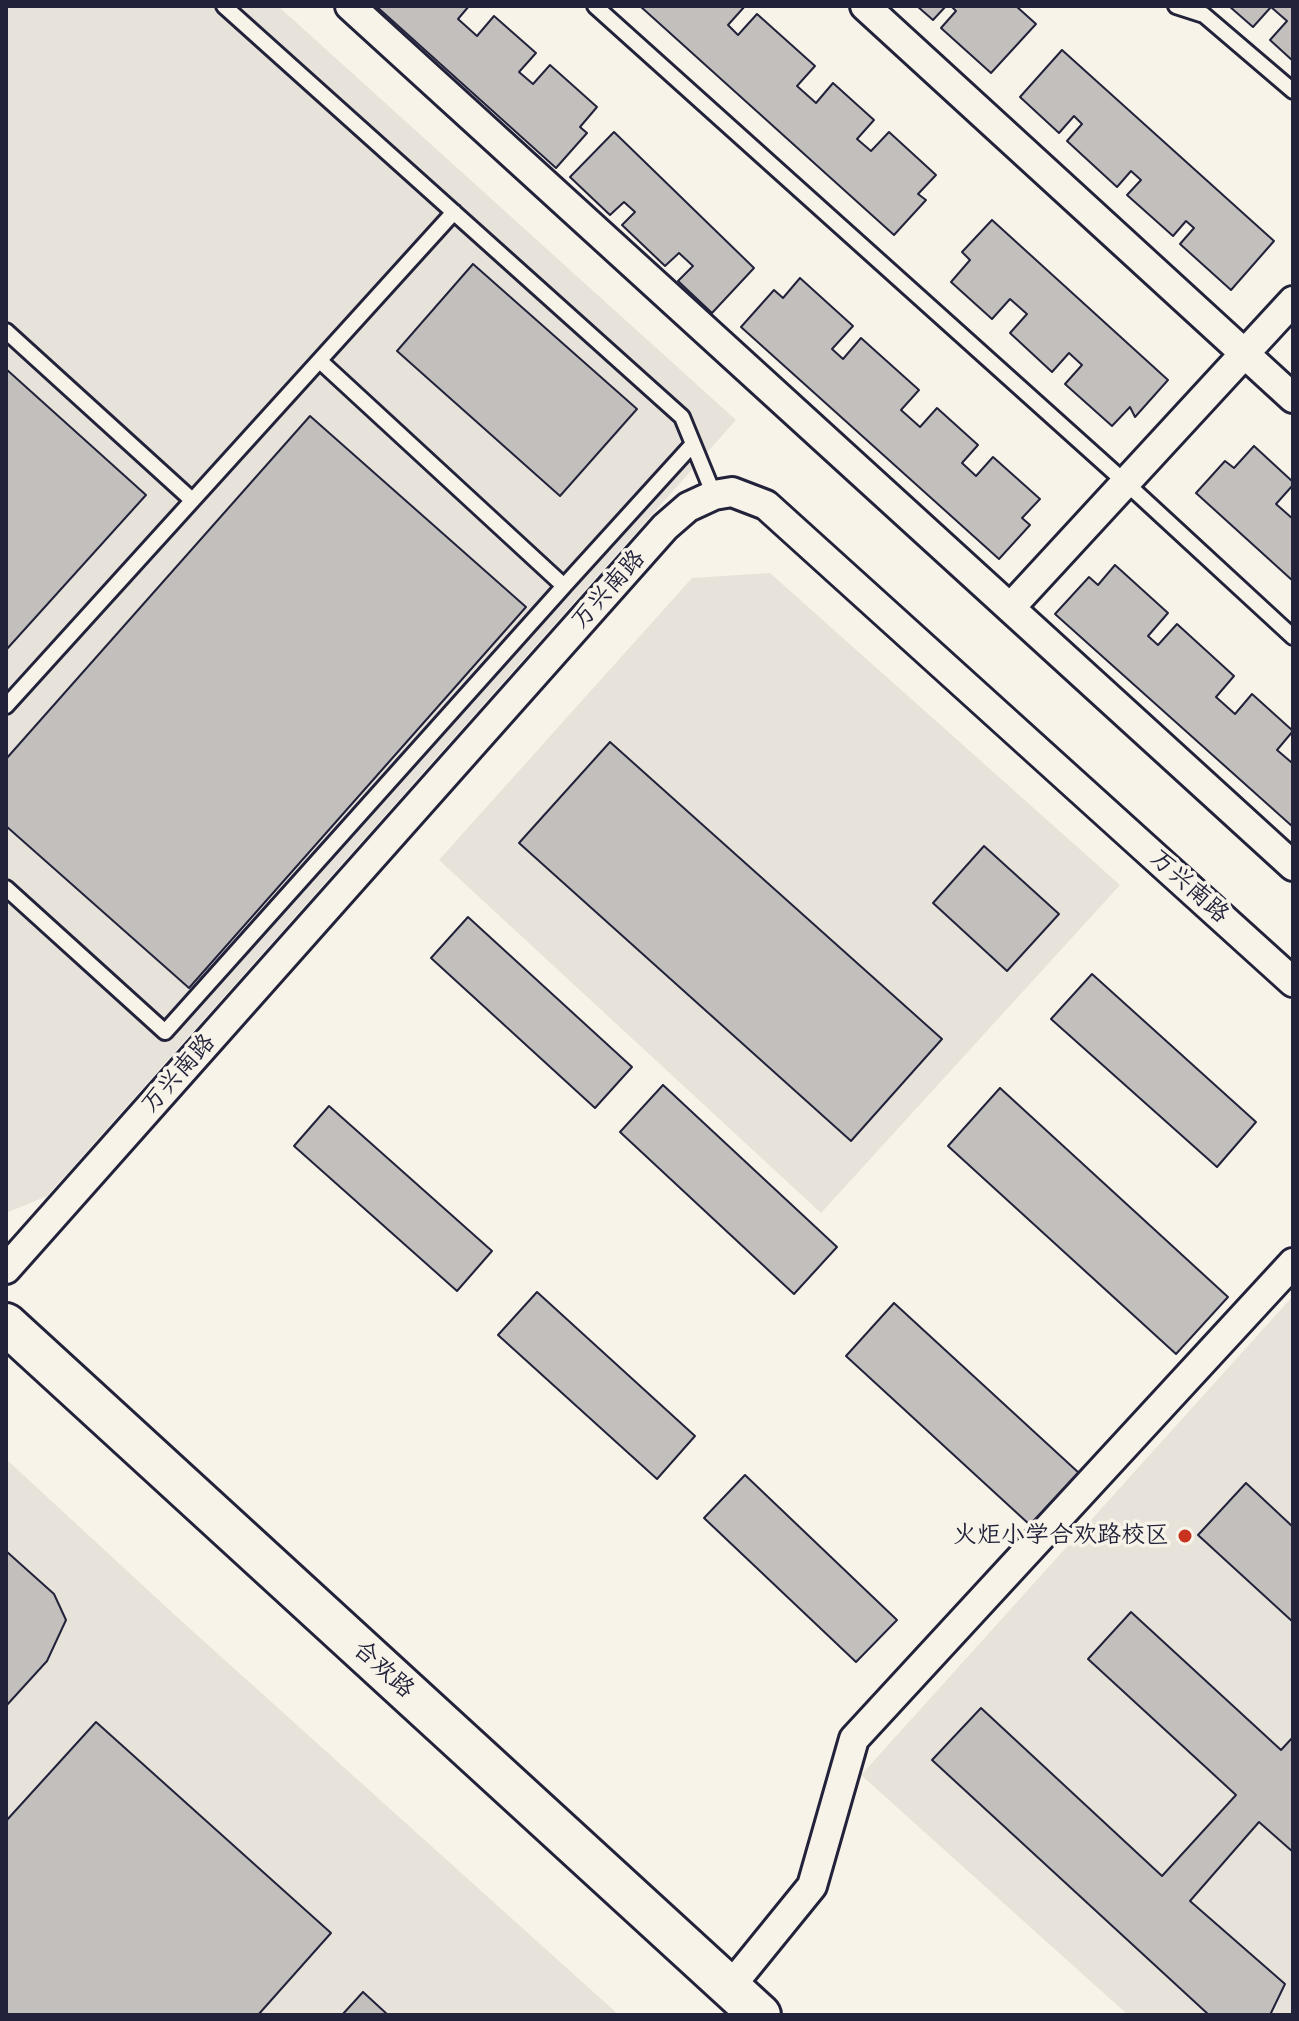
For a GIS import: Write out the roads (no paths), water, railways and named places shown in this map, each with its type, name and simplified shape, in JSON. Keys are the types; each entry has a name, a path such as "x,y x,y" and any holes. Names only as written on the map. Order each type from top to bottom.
{"street":[{"path":"350,6 1293,866"},
{"path":"865,6 1293,398"},
{"path":"1010,608 1293,301"},
{"name":"万兴南路","path":"6,1269 665,527 688,507 714,495 732,492 766,505 1293,982"},
{"path":"730,1987 812,1886 854,1739 1293,1263"},
{"name":"合欢路","path":"6,1324 760,2015"}],"lane":[{"path":"224,6 682,417 714,495"},
{"path":"595,6 1293,637"},
{"path":"1176,6 1204,15 1293,91"},
{"path":"6,706 454,212"},
{"path":"6,331 192,500"},
{"path":"320,361 564,586"},
{"path":"6,888 165,1032 693,444"}],"place":[{"name":"火炬小学合欢路校区","path":"1185,1536"}]}
